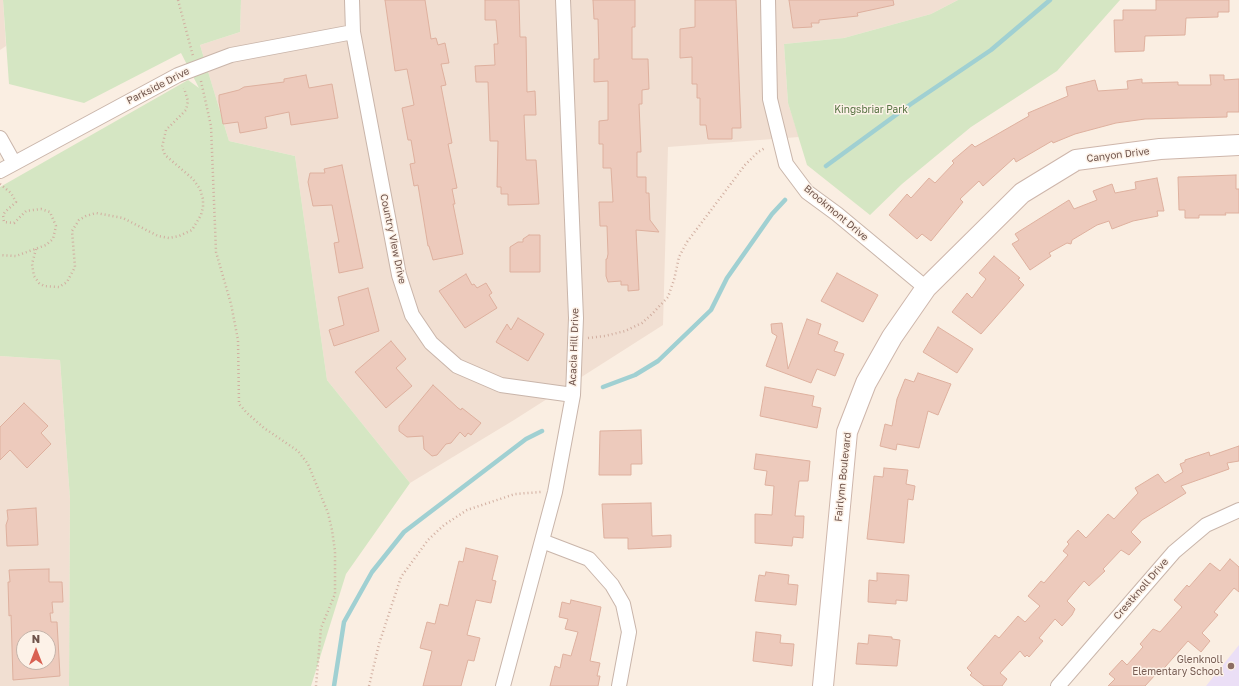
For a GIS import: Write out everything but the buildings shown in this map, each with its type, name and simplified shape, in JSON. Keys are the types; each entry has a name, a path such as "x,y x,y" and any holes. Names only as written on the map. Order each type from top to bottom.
{"street":[{"name":"Country View Drive","path":"352,0 353,32 399,275 412,315 431,343 457,366 501,385 573,395"},
{"name":"Acacia Hill Drive","path":"503,686 555,492 573,395 576,318 563,0"},
{"name":"Brookmont Drive","path":"768,0 770,99 786,164 807,192 837,214 926,288"},
{"name":"Parkside Drive","path":"0,172 14,163 178,75 231,55 353,32"},
{"path":"0,138 14,163"},
{"name":"Canyon Drive","path":"926,288 1022,193 1076,160 1160,150 1239,145"},
{"name":"Fairlynn Boulevard","path":"823,686 847,432 866,383 892,337 926,288"},
{"name":"Crestknoll Drive","path":"1058,686 1174,552 1206,526 1239,510"},
{"path":"542,541 589,559 612,585 623,604 629,632 619,686"}],"path":[{"path":"178,0 192,53"},
{"path":"36,249 32,264 34,276 44,286 59,286 67,282 75,267 72,231 79,220 86,216 96,213 123,218 158,236 179,236 192,230 201,215 203,207 203,198 200,189 189,175 165,156 162,147 166,130 186,110 188,101 186,92 178,75"},
{"path":"201,80 211,126 216,252 232,304 238,340 239,404 258,423 298,451 308,464 328,513 332,530 335,551 335,594 321,628 316,686"},
{"path":"575,338 605,336 625,331 642,323 652,314 668,297 674,280 679,257 687,242 746,165 758,152 764,148"},
{"path":"0,184 11,192 16,202 3,215 4,222 17,222 21,215 32,209 41,209 50,212 56,226 53,239 46,245 16,256 0,255"},
{"path":"369,686 381,637 400,577 428,540 444,525 466,510 515,494 555,492"}],"shaded area":[{"path":"0,0 3,0 6,46 0,50"},
{"path":"241,0 958,0 931,14 844,38 784,44 788,103 799,137 668,147 663,325 514,420 410,483 327,380 295,156 229,141 200,45 240,32"},
{"path":"0,356 60,360 70,499 69,686 0,686"},
{"name":"Glenknoll Elementary School","path":"1239,645 1239,686 1206,686"}],"green space":[{"path":"3,0 241,0 240,32 200,45 229,141 295,156 327,380 410,483 346,574 311,686 69,686 70,499 60,360 0,356 0,187 188,80 199,88 181,53 84,103 9,84"},
{"name":"Kingsbriar Park","path":"958,0 1120,0 1057,71 971,127 902,184 870,215 807,165 788,103 784,44 844,38 931,14"}],"waterway":[{"path":"826,166 911,104 991,50 1050,0"},
{"path":"603,387 635,375 658,361 711,310 727,278 772,214 785,200"},
{"path":"334,686 344,622 372,572 404,532 526,439 542,431"}],"place":[{"name":"Glenknoll Elementary School","path":"1231,666"}]}
